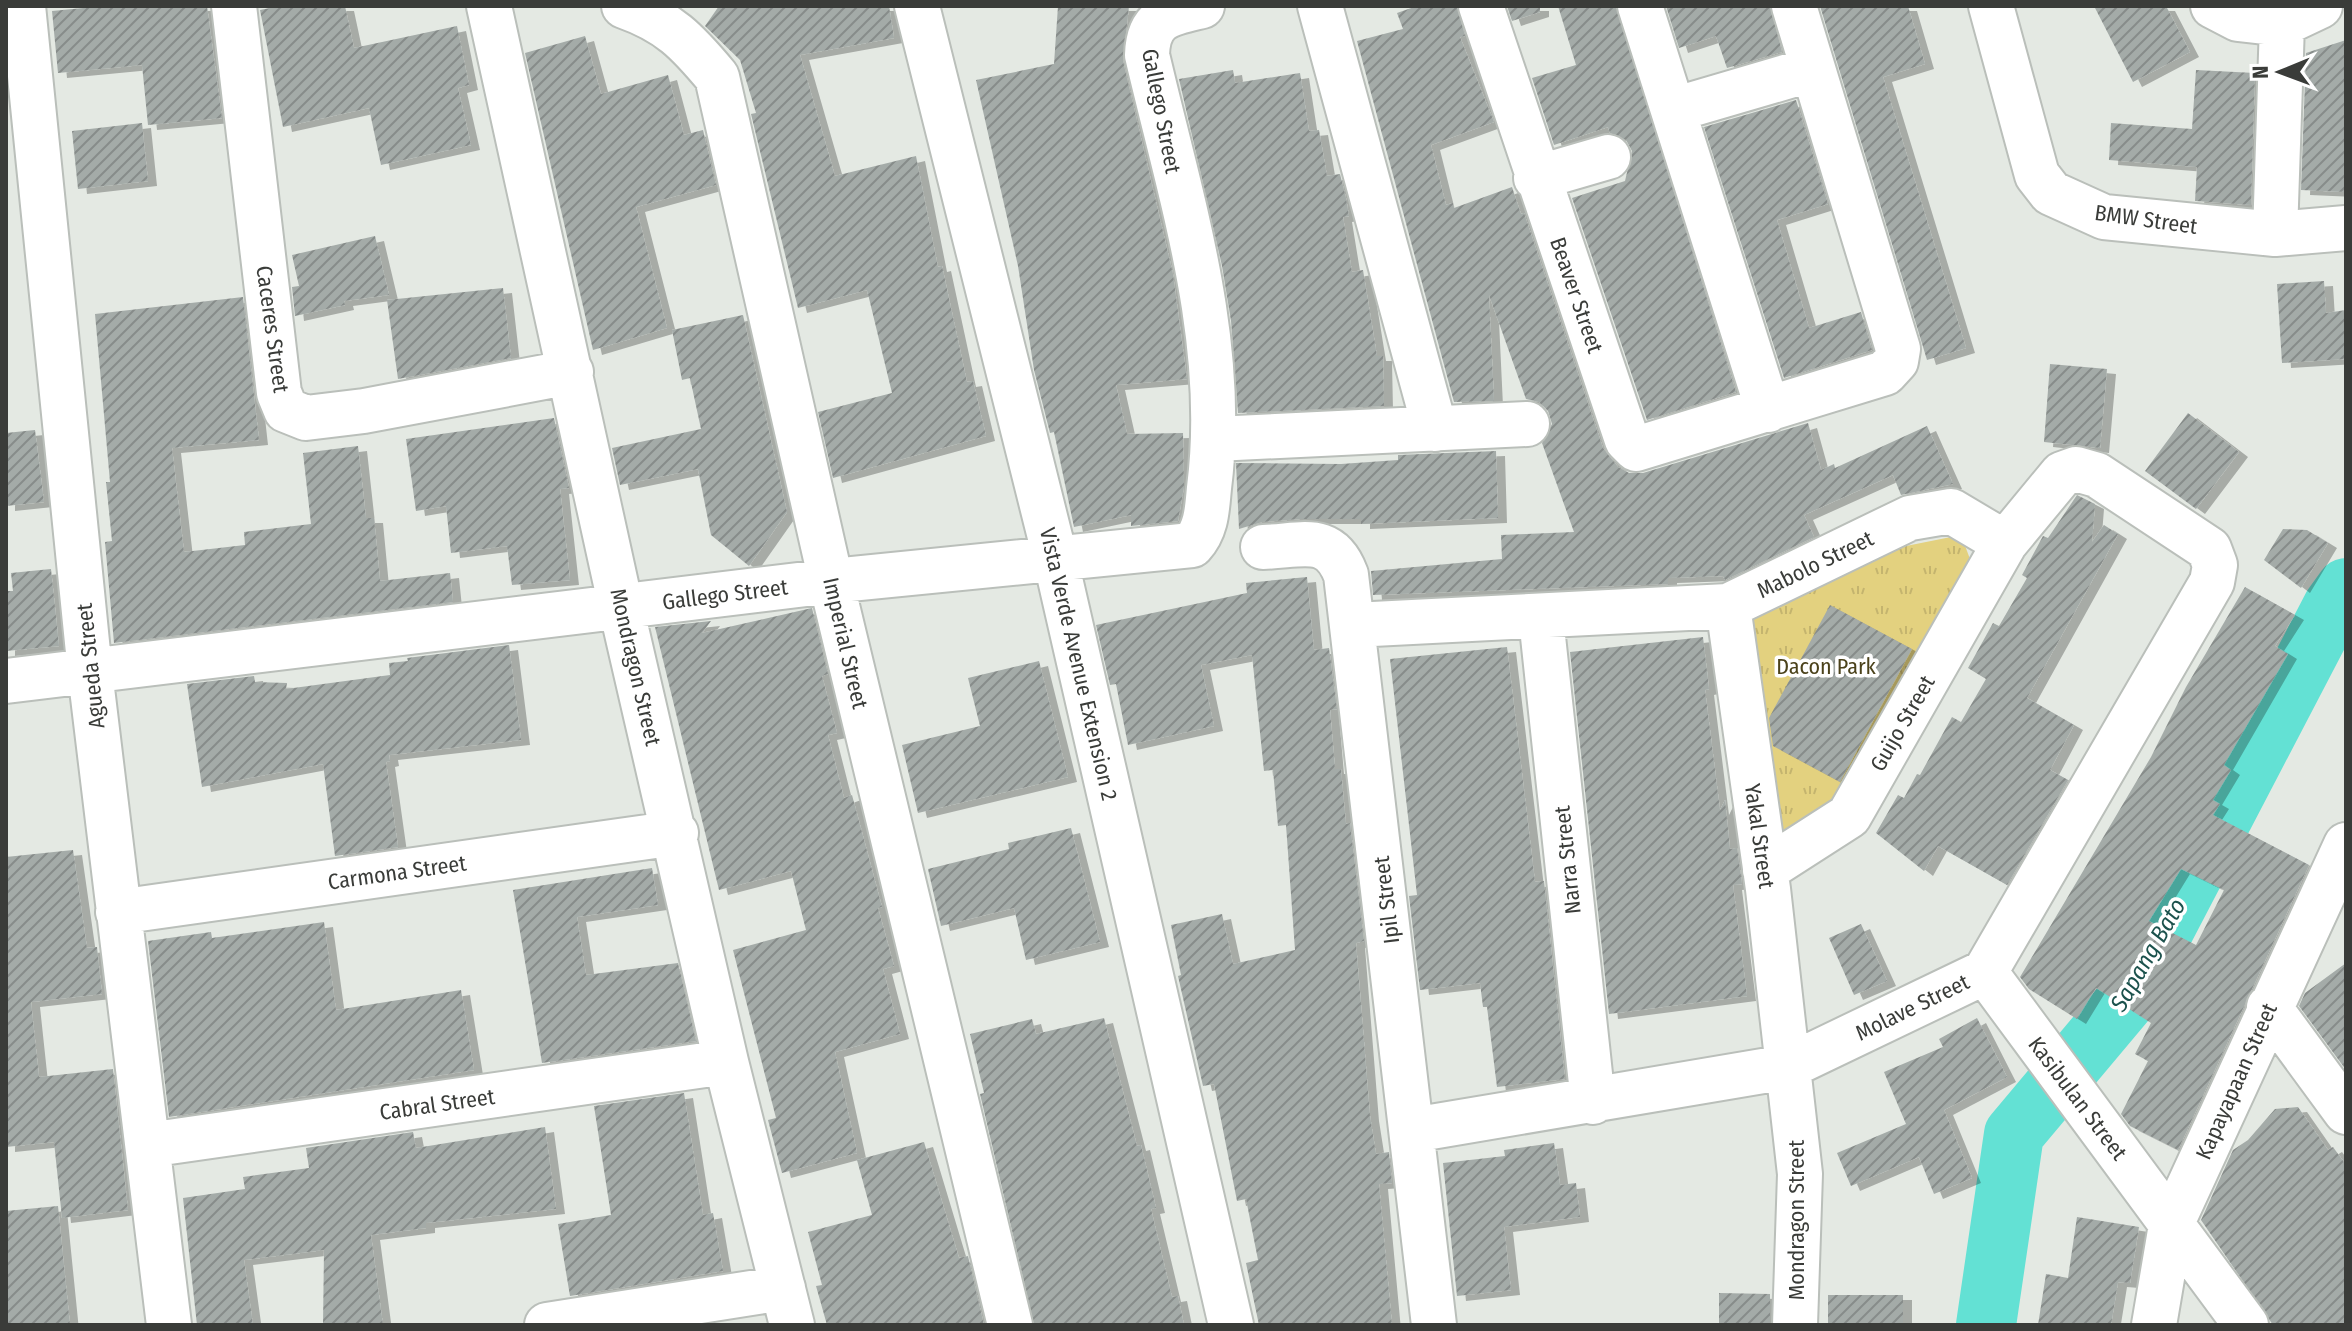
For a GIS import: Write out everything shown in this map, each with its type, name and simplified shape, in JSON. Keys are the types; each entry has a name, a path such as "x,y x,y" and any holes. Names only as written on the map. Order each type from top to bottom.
{"street":[{"name":"Agueda Street","path":"23,6 90,672 169,1325"},
{"name":"Caceres Street","path":"234,6 279,393 286,410 306,418 364,411 571,372"},
{"name":"Mondragon Street","path":"489,6 621,607 676,833 726,1062 788,1307"},
{"name":"Imperial Street","path":"624,6 656,18 686,39 717,77 831,581 1010,1325"},
{"name":"Vista Verde Avenue Extension 2","path":"917,6 1055,557 1231,1325"},
{"name":"Gallego Street","path":"6,681 831,581 1192,545 1204,526 1215,439 1205,300 1147,55 1151,30 1159,20 1202,6"},
{"path":"1320,6 1435,429"},
{"name":"Beaver Street","path":"1481,6 1536,178 1629,445 1636,449 1885,373 1896,361 1898,349 1794,6"},
{"path":"1640,6 1768,410"},
{"name":"BMW Street","path":"1991,6 2037,175 2051,193 2073,206 2104,217 2275,234 2346,228"},
{"path":"2213,6 2238,19 2301,15 2275,234"},
{"path":"1673,110 1813,69"},
{"path":"1536,178 1608,157"},
{"path":"1215,439 1527,424"},
{"name":"Molave Street","path":"1413,1130 1787,1067 1985,972 2212,582 2215,565 2209,549 2097,475 2076,469 2062,474 2005,543"},
{"name":"Mabolo Street","path":"1353,625 1541,618 1728,606 1910,518 1951,511 2005,543"},
{"name":"Guijo Street","path":"1765,870 1849,816 2005,543"},
{"name":"Ipil Street","path":"1263,547 1326,545 1336,552 1346,575 1434,1325"},
{"name":"Yakal Street","path":"1728,606 1765,870 1787,1067"},
{"name":"Narra Street","path":"1541,618 1593,1102"},
{"name":"Carmona Street","path":"118,912 676,833"},
{"name":"Kapayapaan Street","path":"2154,1325 2171,1225 2346,845"},
{"name":"Kasibulan Street","path":"1985,972 2246,1325"},
{"path":"2269,1007 2346,1112"},
{"name":"Cabral Street","path":"148,1145 726,1062"},
{"name":"Mondragon Street","path":"1787,1067 1800,1174 1795,1325"},
{"path":"547,1325 788,1307"}],"green space":[{"name":"Dacon Park","path":"1961,535 1973,567 1846,798 1773,851 1734,614 1906,546"}],"building":[{"path":"104,6 207,6 222,118 148,125 142,65 58,73 52,11"},
{"path":"280,6 345,6 354,48 457,26 469,85 458,88 471,145 381,165 369,108 283,127 260,10"},
{"path":"719,6 889,6 894,38 800,55 835,176 916,156 938,267 942,266 967,382 973,381 986,436 833,478 818,412 892,393 867,290 798,308 751,114 756,113 740,60 705,26"},
{"path":"1058,6 1129,6 1123,61 1173,274 1187,379 1116,385 1127,434 1183,433 1184,487 1178,521 1131,526 1131,515 1074,527 1054,432 1050,433 1034,370 1018,266 976,80 1054,64"},
{"path":"1417,6 1457,6 1465,36 1460,37 1494,122 1431,145 1446,205 1453,203 1454,208 1512,187 1521,214 1524,213 1603,448 1618,467 1629,473 1643,473 1808,423 1821,470 1834,464 1835,468 1927,426 1953,484 1901,495 1893,475 1804,515 1814,537 1725,580 1723,576 1668,578 1668,584 1373,595 1371,571 1502,559 1501,535 1574,532 1542,443 1552,424 1548,411 1539,402 1526,399 1489,295 1494,401 1454,402 1357,41 1403,29 1397,13"},
{"path":"1507,6 1540,6 1540,12 1512,21"},
{"path":"1558,6 1616,6 1736,392 1647,420 1572,198 1625,181 1632,151 1626,140 1610,133 1608,127 1554,145 1532,78 1576,65"},
{"path":"1666,6 1770,6 1782,52 1727,68 1716,36 1679,48"},
{"path":"1820,6 1908,6 1925,64 1883,77 1966,348 1927,360"},
{"path":"2094,6 2166,6 2190,52 2133,82"},
{"path":"585,36 601,94 668,75 684,135 703,130 716,185 636,207 667,328 593,350 525,53"},
{"path":"2346,40 2346,192 2301,190 2306,53"},
{"path":"1233,70 1235,83 1300,73 1309,131 1319,130 1327,176 1340,174 1349,216 1343,217 1352,272 1363,270 1377,356 1383,356 1384,406 1238,413 1231,321 1222,266 1179,79"},
{"path":"2196,70 2255,73 2251,205 2195,201 2197,167 2109,160 2111,123 2192,129"},
{"path":"1796,100 1828,204 1777,220 1809,328 1861,312 1872,350 1784,378 1704,127"},
{"path":"142,123 148,181 78,189 72,131"},
{"path":"375,236 389,295 344,301 345,305 295,316 292,287 299,286 292,255"},
{"path":"2324,281 2326,313 2346,310 2346,359 2282,363 2277,284"},
{"path":"503,288 511,358 398,379 387,300"},
{"path":"243,297 259,440 172,448 184,552 245,545 244,532 311,524 303,453 358,446 366,518 374,518 380,581 450,573 453,602 114,643 105,542 112,541 106,482 110,482 95,314"},
{"path":"743,315 787,512 749,566 711,535 698,469 620,485 612,448 701,429 690,378 682,380 672,330"},
{"path":"2050,364 2107,369 2100,448 2044,442"},
{"path":"2188,413 2239,452 2196,509 2145,471"},
{"path":"554,418 569,488 560,489 570,580 512,585 507,546 451,553 446,506 416,511 406,439"},
{"path":"35,430 44,502 6,506 6,433"},
{"path":"1496,451 1498,518 1361,524 1361,519 1300,519 1262,522 1239,529 1236,463 1341,464 1398,460 1398,455"},
{"path":"2077,495 2095,504 2092,542 2104,525 2118,534 2027,698 2074,725 2050,770 2068,780 2007,885 1938,846 1924,871 1876,833 1898,795 1904,798 1917,774 1920,775 1952,717 1961,722 1986,679 1968,668 1993,623 1999,626 2027,578 2022,575 2043,536 2048,538"},
{"path":"2283,529 2307,530 2328,543 2301,588 2264,560"},
{"path":"51,569 59,646 6,651 6,591 13,591 11,573"},
{"path":"1307,577 1314,650 1329,648 1337,709 1330,710 1335,769 1341,769 1364,941 1356,943 1370,1116 1376,1154 1389,1152 1392,1183 1379,1184 1392,1325 1259,1325 1246,1263 1258,1260 1246,1199 1237,1201 1214,1084 1203,1086 1178,976 1181,975 1171,925 1222,914 1233,964 1295,950 1286,825 1278,826 1273,770 1264,771 1252,655 1201,665 1214,726 1128,745 1116,684 1110,685 1096,625 1247,593 1246,583"},
{"path":"2245,587 2295,615 2275,646 2288,654 2224,765 2231,770 2213,800 2220,804 2213,815 2309,865 2178,1150 2130,1126 2121,1114 2148,1061 2135,1054 2151,1023 2096,988 2077,1019 2029,989 2020,977 2151,757 2186,687","holes":["2181,869 2224,890 2196,945 2149,921"]},
{"path":"1830,605 1912,649 1840,782 1773,746 1769,718"},
{"path":"812,608 828,674 822,676 837,733 828,735 844,798 852,795 882,907 878,908 894,966 883,969 900,1034 835,1052 857,1153 782,1173 768,1120 776,1118 733,950 806,930 791,871 719,890 655,627 711,621 702,633"},
{"path":"1703,637 1709,689 1705,690 1720,810 1725,800 1730,849 1737,848 1742,884 1733,885 1747,996 1609,1014 1570,652"},
{"path":"509,645 521,740 389,755 390,761 386,762 398,847 335,856 323,764 202,787 187,684 254,676 255,682 287,683 286,689 390,675 389,663 408,661 407,658"},
{"path":"1507,647 1535,882 1544,881 1565,1079 1497,1087 1487,1007 1483,1007 1480,983 1420,990 1409,896 1417,895 1390,659"},
{"path":"1039,661 1068,777 918,813 902,745 980,726 968,678"},
{"path":"1071,828 1100,942 1026,960 1014,908 941,926 928,869 1009,849 1008,843"},
{"path":"73,850 87,948 97,947 102,994 31,1002 39,1077 113,1069 128,1210 62,1218 54,1142 6,1147 6,857"},
{"path":"652,868 658,905 577,917 586,975 678,963 696,1041 542,1063 513,890"},
{"path":"324,922 336,1010 461,990 474,1070 169,1117 148,941 211,932 212,938"},
{"path":"1861,924 1887,981 1854,995 1829,938"},
{"path":"2346,963 2346,1070 2299,1006 2305,993"},
{"path":"1104,1018 1137,1146 1141,1145 1156,1208 1151,1209 1172,1297 1178,1296 1184,1325 1034,1325 980,1094 984,1093 970,1034 1032,1019 1036,1034"},
{"path":"1977,1018 2007,1077 1944,1110 1972,1178 1934,1194 1919,1157 1851,1186 1837,1153 1906,1124 1884,1072 1943,1047 1939,1039"},
{"path":"684,1093 703,1215 713,1213 723,1271 570,1296 558,1224 611,1215 594,1106"},
{"path":"2298,1107 2328,1150 2333,1147 2346,1165 2346,1325 2273,1325 2201,1220 2233,1150 2248,1140 2275,1109"},
{"path":"545,1127 556,1209 426,1223 426,1228 371,1235 383,1325 323,1325 324,1250 244,1260 253,1325 197,1325 183,1198 245,1189 243,1177 309,1168 306,1148 413,1132 416,1148"},
{"path":"924,1142 959,1258 968,1256 984,1325 827,1325 816,1286 822,1285 808,1232 872,1215 857,1160"},
{"path":"1554,1143 1560,1185 1576,1183 1580,1217 1504,1227 1511,1290 1457,1296 1443,1163 1505,1156 1504,1150"},
{"path":"58,1206 70,1325 6,1325 6,1211"},
{"path":"2077,1217 2139,1227 2130,1283 2118,1282 2111,1325 2038,1325 2046,1274 2068,1278"},
{"path":"1719,1293 1770,1294 1770,1325 1719,1325"},
{"path":"1828,1295 1903,1295 1903,1325 1828,1325"}],"waterway":[{"name":"Sapang Bato","path":"1986,1325 2014,1134 2129,997 2333,606 2346,588"}]}
